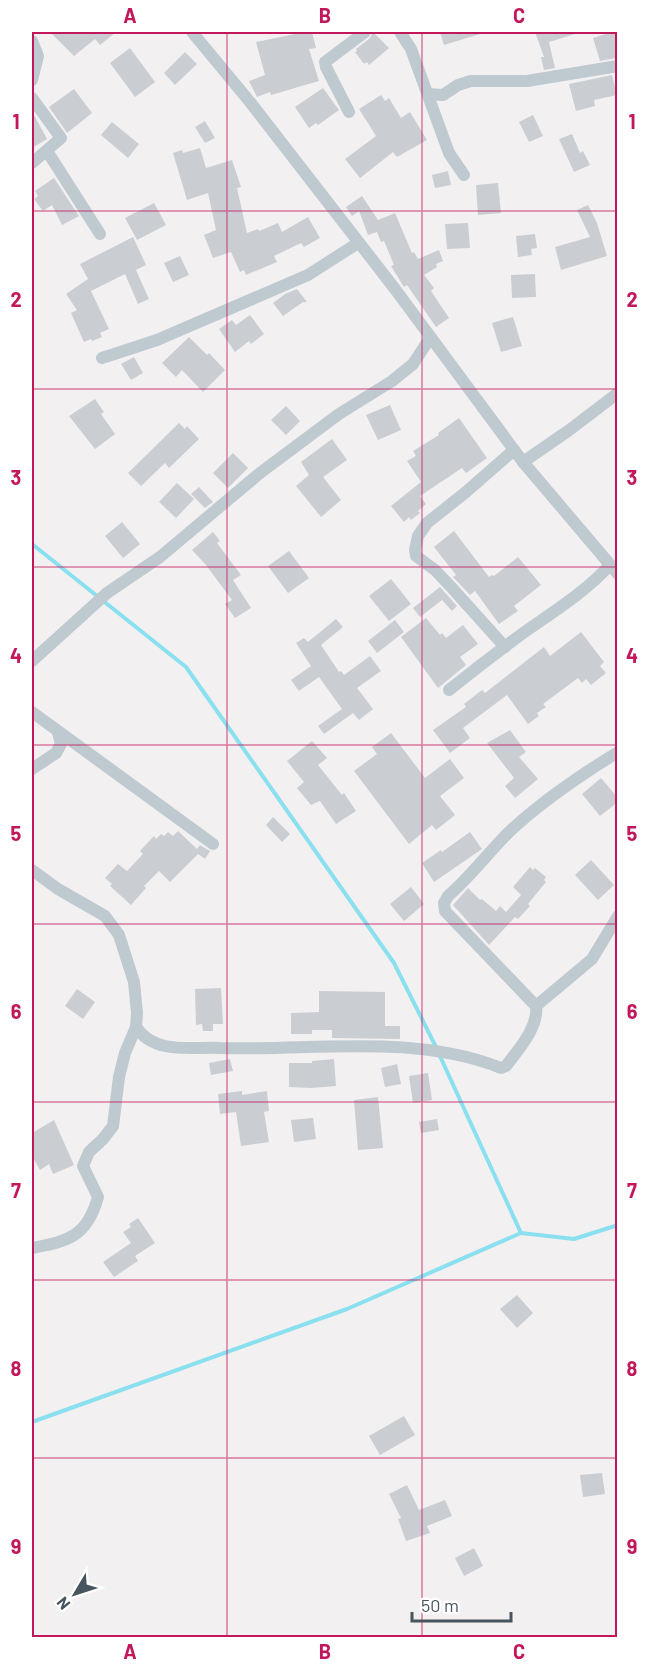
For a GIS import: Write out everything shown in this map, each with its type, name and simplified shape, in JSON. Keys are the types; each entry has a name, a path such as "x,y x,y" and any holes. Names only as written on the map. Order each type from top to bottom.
{"street":[{"path":"192,32 250,102 395,290 523,462 614,569 505,646 449,690"},
{"path":"349,112 325,62 365,32"},
{"path":"400,32 411,49 449,153 464,175"},
{"path":"32,41 38,56 32,80"},
{"path":"428,94 443,95 458,85 471,81 527,81 618,66"},
{"path":"32,98 61,138 32,164"},
{"path":"47,151 100,234"},
{"path":"102,358 157,340 308,275 358,243"},
{"path":"32,662 107,593 160,557 260,473 331,420 392,381 413,364 430,338"},
{"path":"523,462 618,393"},
{"path":"505,646 447,582 416,556 414,550 418,536 427,523 514,450"},
{"path":"32,712 213,844"},
{"path":"32,769 56,753 61,744 58,733"},
{"path":"136,1027 142,1037 165,1046 250,1049 328,1046 386,1047 438,1052 501,1068 506,1066 532,1028 537,1014 536,1006 445,911 444,903 491,850 529,814 581,773 618,752"},
{"path":"32,870 58,889 105,916 114,925 134,982 137,1013 136,1027 125,1053 119,1077 113,1126 89,1152 83,1166 98,1197 93,1214 82,1229 64,1242 32,1248"},
{"path":"536,1006 592,959 618,916"}],"building":[{"path":"50,32 116,32 100,45 95,39 74,56"},
{"path":"312,32 316,48 309,49 319,81 257,97 249,81 265,75 256,42"},
{"path":"373,32 389,48 369,65 367,62 364,64 355,52"},
{"path":"440,32 479,32 480,34 444,45"},
{"path":"535,32 575,32 575,34 549,42 555,68 544,70 541,57 544,57"},
{"path":"618,32 616,58 600,61 593,38"},
{"path":"130,48 155,82 135,97 110,63"},
{"path":"185,52 197,64 175,85 164,73"},
{"path":"612,75 617,95 594,100 595,106 576,111 569,84"},
{"path":"323,88 339,110 318,125 316,123 309,128 295,107"},
{"path":"74,89 92,113 67,133 49,107"},
{"path":"381,95 385,101 389,98 401,118 410,112 427,140 397,157 393,152 360,178 345,159 376,136 359,109"},
{"path":"32,111 47,139 32,148"},
{"path":"533,115 543,136 529,142 519,122"},
{"path":"205,121 215,138 205,143 195,127"},
{"path":"112,122 139,144 128,158 101,135"},
{"path":"572,134 580,153 583,151 590,165 574,172 559,139"},
{"path":"200,148 206,168 232,160 241,187 237,188 247,233 278,223 282,232 308,217 320,238 304,247 301,243 274,256 277,262 246,275 244,270 240,272 231,252 213,258 204,235 216,230 208,193 187,200 173,153 182,150 183,153"},
{"path":"448,171 451,185 435,188 432,175"},
{"path":"54,178 79,216 62,225 52,205 43,211 34,199 38,196 35,191"},
{"path":"498,183 501,213 478,215 476,185"},
{"path":"362,196 378,220 395,213 412,253 414,252 418,259 439,250 443,261 424,275 434,288 431,291 449,318 436,327 407,285 404,287 391,266 394,265 384,241 381,242 377,232 368,235 359,211 352,216 346,207"},
{"path":"154,203 166,225 137,240 125,218"},
{"path":"588,205 597,223 607,256 561,270 555,247 590,237 577,210"},
{"path":"468,223 470,248 447,249 445,224"},
{"path":"535,234 537,248 531,249 532,255 518,257 516,236"},
{"path":"133,237 146,265 136,270 149,299 138,304 125,274 91,291 109,329 100,333 102,337 84,342 71,313 77,310 66,294 88,279 80,264"},
{"path":"180,256 189,275 173,282 164,263"},
{"path":"535,274 536,297 512,298 511,275"},
{"path":"297,289 307,302 303,302 283,316 273,303"},
{"path":"250,315 264,334 251,344 249,341 235,352 219,329 232,320 236,325"},
{"path":"513,317 522,346 501,352 492,323"},
{"path":"189,337 225,370 203,392 182,370 176,377 162,363"},
{"path":"134,357 143,373 131,380 121,364"},
{"path":"95,399 104,412 101,414 115,434 95,449 69,416"},
{"path":"390,405 401,430 378,440 366,415"},
{"path":"286,406 300,421 286,435 271,420"},
{"path":"459,418 487,458 466,473 462,468 420,496 426,504 418,511 420,513 411,520 409,517 404,522 391,506 421,482 407,461 416,456 413,451 439,435 438,433"},
{"path":"179,423 185,429 187,426 199,439 169,468 165,463 141,486 128,473"},
{"path":"332,439 347,460 323,477 341,500 321,517 296,486 309,475 301,462"},
{"path":"233,453 248,468 228,488 213,473"},
{"path":"177,483 194,499 176,518 159,502"},
{"path":"199,487 213,502 205,508 191,494"},
{"path":"122,522 140,544 123,558 105,536"},
{"path":"454,531 489,577 494,576 518,557 541,585 514,606 518,611 499,624 475,591 470,595 453,577 456,575 434,547"},
{"path":"213,532 220,541 217,543 241,575 233,580 251,608 235,618 225,604 232,600 192,550"},
{"path":"289,551 309,578 288,593 268,566"},
{"path":"391,579 411,604 389,621 369,596"},
{"path":"440,587 457,606 452,611 442,600 420,617 413,608"},
{"path":"426,618 440,635 442,633 446,638 463,625 478,644 460,657 466,665 438,688 401,637"},
{"path":"336,619 343,627 321,645 339,672 341,671 344,675 370,656 381,671 357,688 373,709 359,720 353,713 324,734 318,726 342,709 319,677 299,691 291,680 311,666 296,643 304,638 308,642"},
{"path":"395,620 404,632 377,653 368,641"},
{"path":"581,632 604,662 600,666 606,673 591,685 586,679 582,683 578,678 543,704 546,707 537,713 539,716 528,724 507,695 463,728 470,738 450,753 433,730 466,707 464,704 482,690 485,693 544,647 550,656"},
{"path":"510,730 526,752 519,757 538,779 515,798 505,786 514,778 487,743"},
{"path":"391,733 425,778 450,759 464,778 440,796 455,815 436,830 432,825 409,844 354,771 377,754 372,747"},
{"path":"312,741 327,758 318,765 342,795 344,793 356,811 336,824 320,801 311,805 297,788 304,782 287,761"},
{"path":"601,778 618,798 618,802 600,816 582,794"},
{"path":"273,817 290,834 282,842 266,825"},
{"path":"178,831 197,849 200,845 210,851 205,859 198,854 170,882 159,871 144,886 146,888 131,905 110,886 112,884 105,878 118,864 127,871 143,854 140,851 154,836 156,839 168,832 173,836"},
{"path":"470,832 482,849 434,882 422,863"},
{"path":"591,860 614,885 598,900 575,875"},
{"path":"530,867 533,870 535,868 546,877 544,880 546,882 528,904 530,906 518,919 515,917 489,945 453,905 468,888 496,911 500,906 506,912 521,895 513,887"},
{"path":"411,887 424,904 404,921 390,904"},
{"path":"221,988 223,1024 213,1024 213,1031 203,1031 202,1024 196,1025 195,989"},
{"path":"77,989 95,1002 83,1019 65,1006"},
{"path":"319,991 385,992 385,1026 400,1026 400,1039 332,1038 332,1030 312,1030 312,1034 291,1034 291,1013 319,1012"},
{"path":"230,1059 233,1071 211,1075 209,1063"},
{"path":"334,1059 336,1086 289,1087 289,1063 312,1063 312,1061"},
{"path":"397,1064 401,1084 385,1087 381,1068"},
{"path":"428,1073 432,1100 413,1103 409,1076"},
{"path":"242,1091 242,1095 267,1091 269,1111 264,1112 269,1142 241,1146 236,1112 220,1114 218,1094"},
{"path":"378,1097 383,1148 358,1150 354,1100"},
{"path":"313,1118 316,1139 294,1142 291,1120"},
{"path":"437,1119 439,1130 421,1133 419,1122"},
{"path":"54,1120 74,1165 53,1174 49,1164 40,1170 32,1156 32,1133"},
{"path":"138,1218 155,1243 135,1256 138,1261 114,1277 103,1262 131,1243 123,1232 131,1227 129,1224"},
{"path":"517,1295 533,1313 517,1328 500,1309"},
{"path":"404,1416 415,1435 380,1455 369,1436"},
{"path":"602,1473 605,1494 583,1497 580,1475"},
{"path":"407,1485 419,1510 445,1500 452,1516 427,1526 430,1533 406,1541 398,1519 401,1518 389,1494"},
{"path":"474,1548 483,1566 464,1576 455,1558"}],"waterway":[{"path":"32,544 186,667 394,963 436,1047"},
{"path":"439,1054 521,1233"},
{"path":"32,1422 347,1309 521,1233 574,1239 618,1225"}]}
